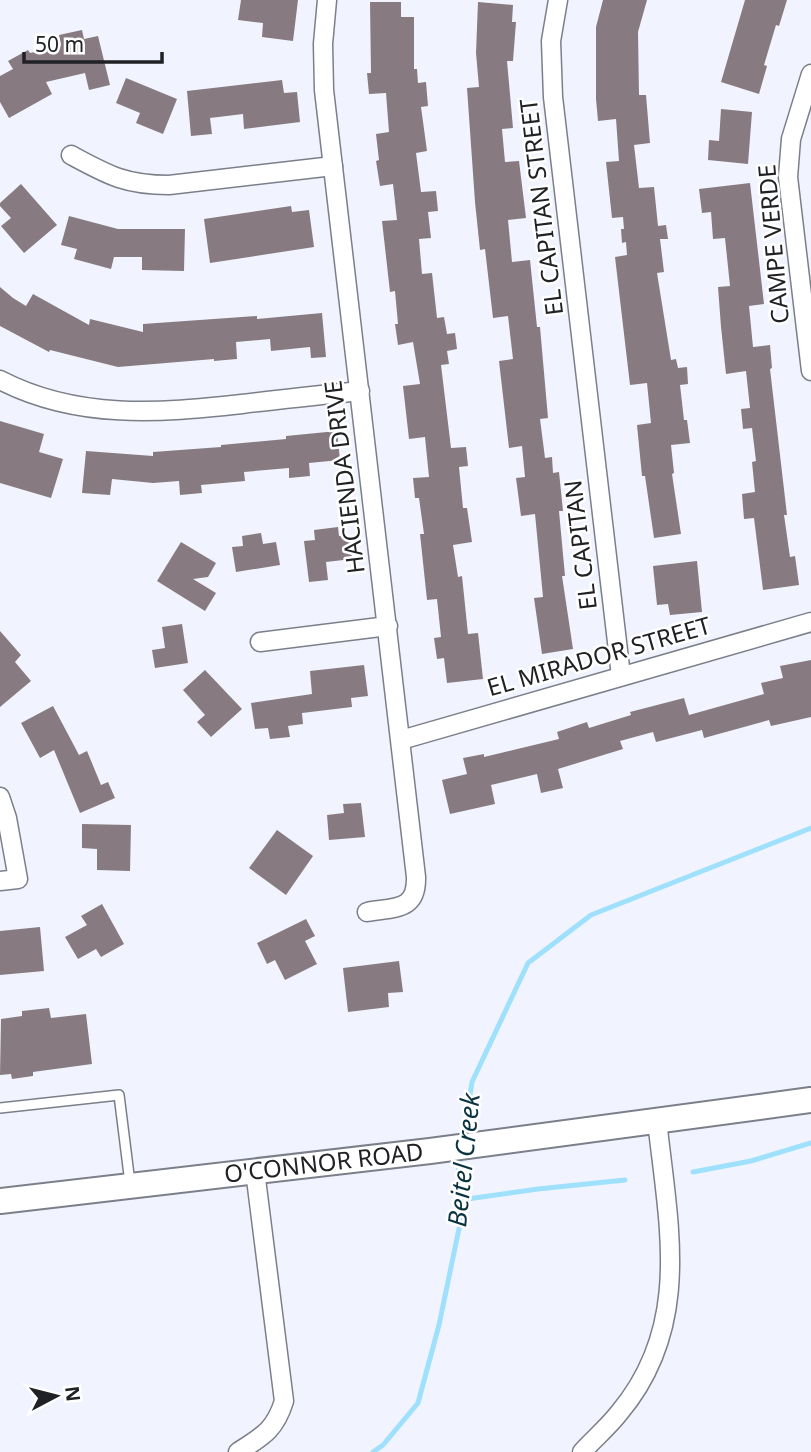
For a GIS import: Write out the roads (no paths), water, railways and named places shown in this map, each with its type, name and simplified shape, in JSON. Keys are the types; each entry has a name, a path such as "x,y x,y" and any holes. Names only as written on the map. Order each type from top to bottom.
{"main road":[{"name":"O'CONNOR ROAD","path":"0,1202 430,1151 811,1100"}],"street":[{"name":"HACIENDA DRIVE","path":"327,0 323,44 324,90 388,625 416,891 411,901 402,906 367,912"},
{"name":"EL CAPITAN STREET","path":"558,0 551,41 551,69 590,408"},
{"name":"CAMPE VERDE","path":"811,74 793,129 788,177 811,371"},
{"path":"71,155 113,178 143,185 169,185 333,166"},
{"path":"0,380 43,397 113,412 148,413 360,391"},
{"name":"EL CAPITAN","path":"590,408 621,676"},
{"name":"EL MIRADOR STREET","path":"401,740 811,622"},
{"path":"260,642 388,625"},
{"path":"0,797 7,818 18,878 0,881"},
{"path":"582,1452 620,1413 639,1384 658,1344 670,1293 672,1257 657,1120"},
{"path":"238,1452 266,1434 279,1419 284,1401 255,1171"}],"lane":[{"path":"0,1108 119,1095 130,1186"}],"waterway":[{"name":"Beitel Creek","path":"463,1139 472,1082 528,963 591,915 811,828"},
{"path":"693,1172 751,1161 811,1143"},
{"name":"Beitel Creek","path":"373,1452 383,1445 418,1403 439,1325 461,1219 458,1173 461,1155"},
{"path":"460,1200 625,1180"}]}
